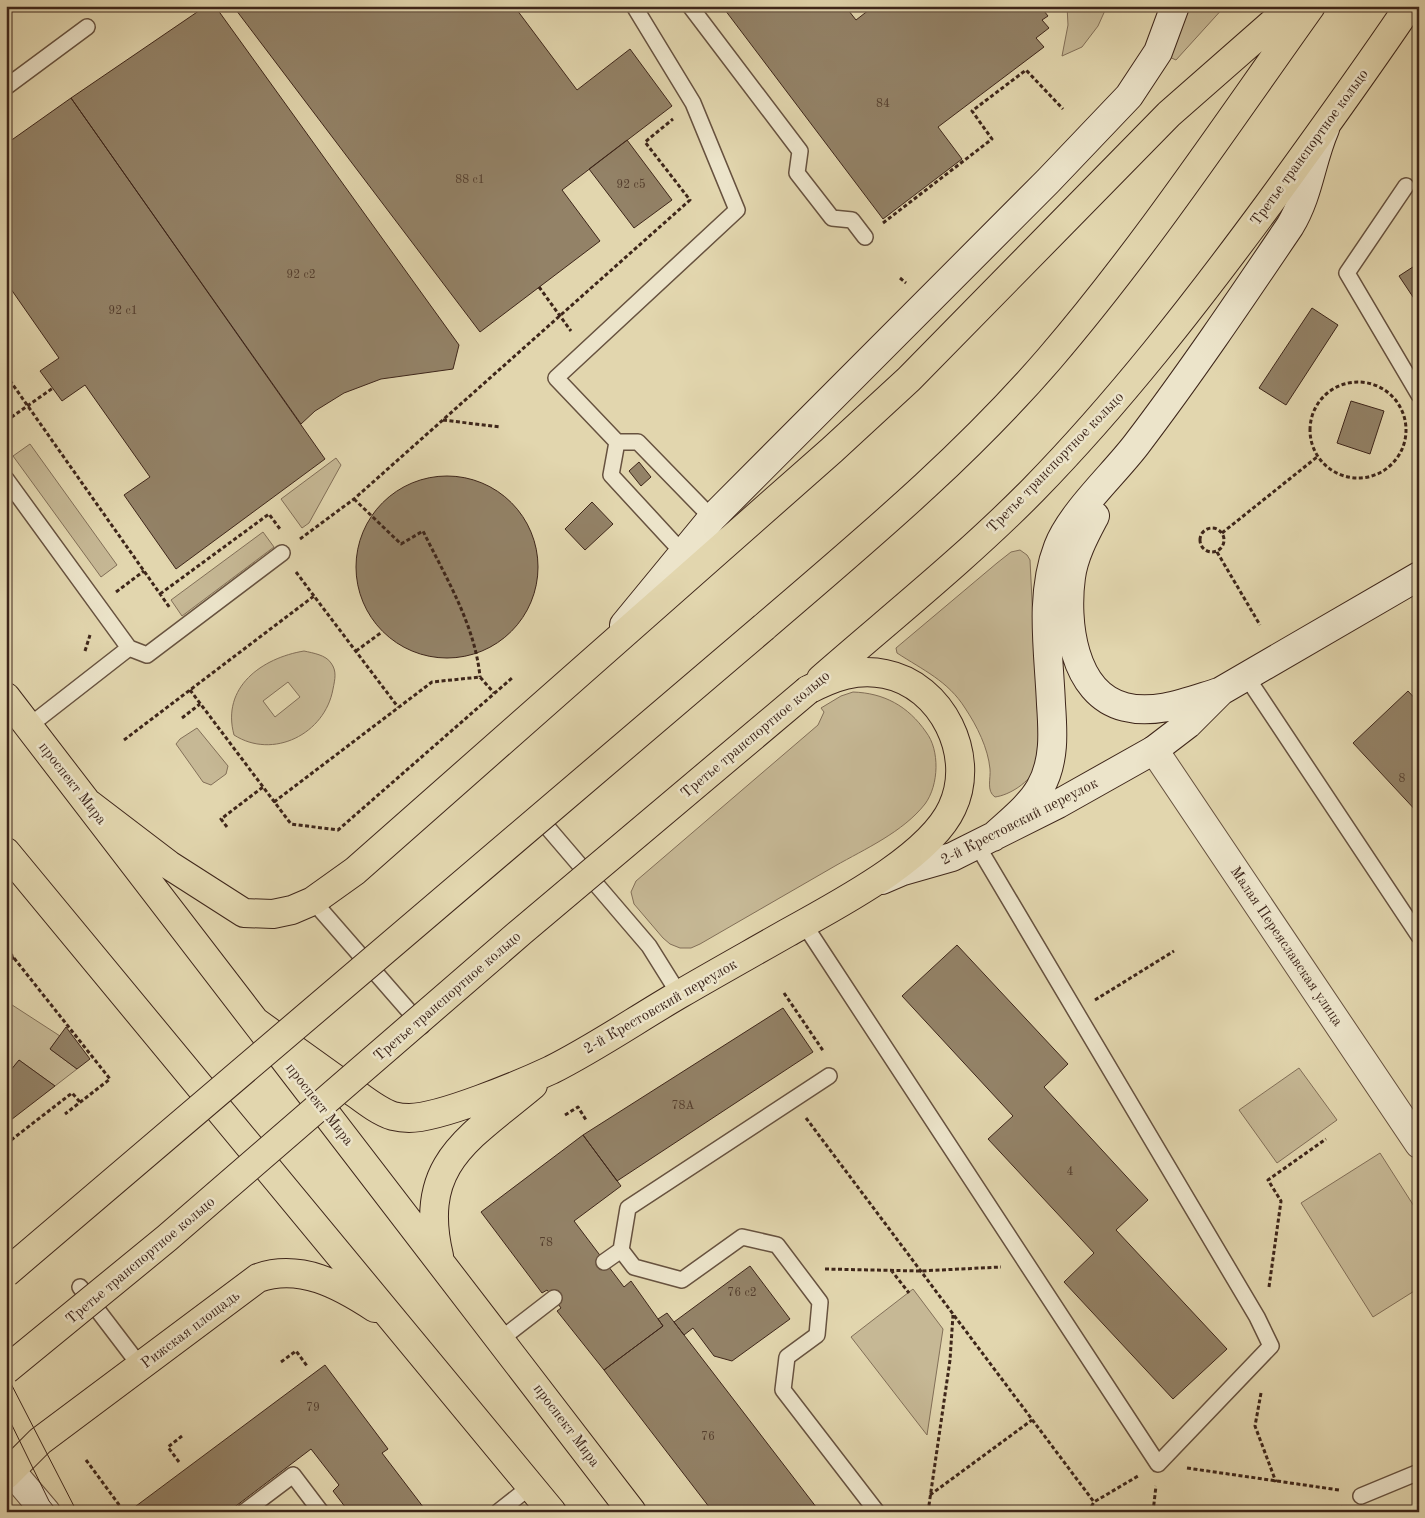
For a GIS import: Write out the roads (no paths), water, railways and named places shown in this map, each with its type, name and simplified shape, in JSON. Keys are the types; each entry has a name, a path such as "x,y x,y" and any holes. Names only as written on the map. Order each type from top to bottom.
{"main road":[{"path":"600,655 682,552 712,518 1048,181 1129,96 1158,52 1175,6"},
{"path":"90,804 169,865 244,913 273,914 292,910 314,901 355,871 832,450 895,392 1169,114 1292,6"},
{"path":"6,1273 922,491 977,437 1050,359 1134,253 1311,6"},
{"name":"Третье транспортное кольцо","path":"6,1370 167,1238 522,931 808,690 972,547 1032,491 1109,408 1197,301 1328,122 1406,10"},
{"path":"985,841 1020,813 1040,789 1048,770 1052,752 1053,729 1047,605 1050,571 1059,545 1073,521 1134,448 1208,348 1300,210 1328,122"},
{"path":"1134,448 1078,551 1071,576 1071,631 1077,657 1086,676 1098,692 1124,707 1145,709 1172,706 1221,691"},
{"name":"2-й Крестовский переулок","path":"256,1022 370,1103 392,1116 412,1118 442,1111 475,1100 551,1070 854,894 892,875 940,861 985,841 1058,804 1154,750 1188,724 1221,691 1419,576"},
{"path":"808,690 849,673 886,674 907,681 928,696 943,714 955,738 961,763 960,787 952,809 940,826 923,845 854,894"},
{"name":"проспект Мира","path":"6,697 632,1512"},
{"name":"Малая Переяславская улица","path":"1154,750 1419,1144"},
{"path":"6,852 396,1321 552,1512"},
{"name":"2-й Крестовский переулок","path":"440,1260 434,1238 433,1212 439,1179 447,1162 551,1070"},
{"name":"Рижская площадь","path":"8,1470 40,1441 258,1278 282,1272 303,1274 327,1281 396,1321"},
{"path":"8,1470 46,1512"}],"lane":[{"path":"634,6 693,102 737,210 556,378 617,442 638,442 712,518"},
{"path":"690,6 800,151 798,173 809,188 832,218 852,220 865,237"},
{"path":"6,87 87,27"},
{"path":"1406,186 1346,273 1419,395"},
{"path":"617,442 611,475 682,552"},
{"path":"6,479 129,648 147,655 282,553"},
{"path":"29,726 129,648"},
{"path":"1246,676 1419,936"},
{"path":"360,954 532,808 653,951 680,994"},
{"path":"804,924 1158,1464 1271,1346 1257,1317 1076,1012 985,841"},
{"path":"314,901 423,1028 594,882"},
{"path":"604,1262 621,1250 628,1208 829,1076"},
{"path":"621,1250 634,1267 682,1280 742,1237 777,1245 820,1302 817,1335 787,1357 783,1390 878,1512"},
{"path":"80,1287 141,1367"},
{"path":"501,1339 554,1298"},
{"path":"1361,1496 1419,1472"},
{"path":"244,1512 293,1475 321,1512"},
{"path":"498,1512 532,1486"}],"tram line":[{"path":"6,1374 77,1512"},
{"path":"6,1413 49,1501 58,1512"}]}
